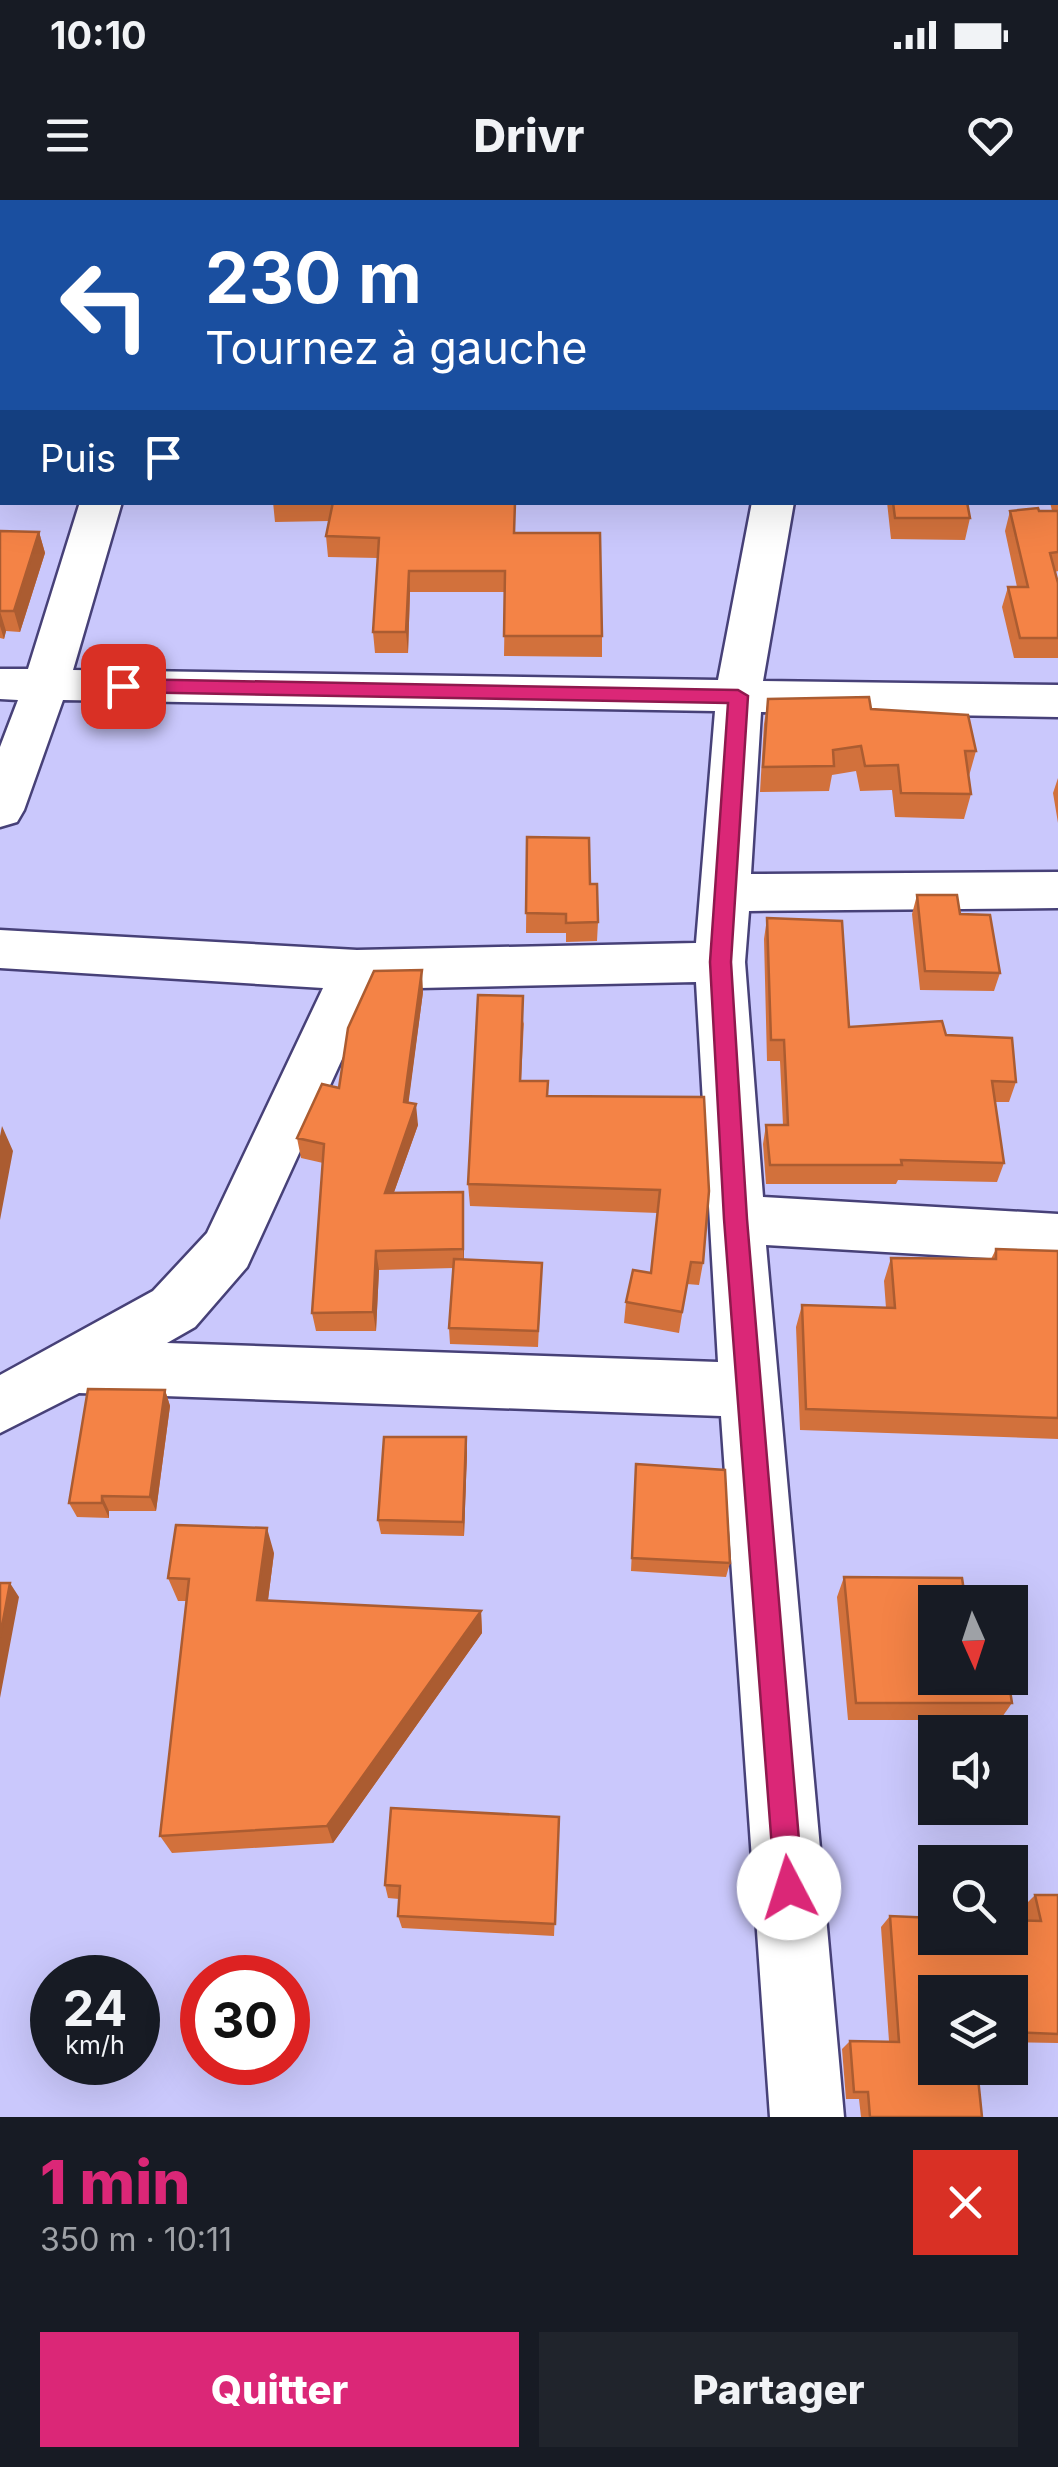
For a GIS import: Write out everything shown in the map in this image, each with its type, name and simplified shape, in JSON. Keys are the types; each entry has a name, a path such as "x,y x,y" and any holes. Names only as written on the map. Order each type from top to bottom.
{"street":[{"path":"0,810 46,684 99,505"},
{"path":"772,505 738,696 720,962 736,1219 807,2117"},
{"path":"0,684 1058,701"},
{"path":"725,892 1058,890"},
{"path":"0,949 357,970 720,962"},
{"path":"0,1406 174,1309 228,1250 357,970"},
{"path":"736,1219 1058,1238"},
{"path":"76,1366 749,1390"}],"building":[{"path":"332,505 515,505 514,533 600,533 602,636 504,636 505,571 409,571 406,632 373,632 379,538 326,536"},
{"path":"893,505 968,505 970,518 895,518"},
{"path":"1010,511 1058,511 1058,552 1050,553 1058,583 1058,638 1020,638 1008,587 1028,587"},
{"path":"0,531 39,532 14,611 0,611"},
{"path":"869,697 871,709 968,715 976,751 965,751 971,794 901,793 898,765 865,766 861,746 833,750 834,766 763,767 768,699"},
{"path":"527,837 589,838 590,884 597,884 598,922 566,923 566,914 526,913"},
{"path":"917,895 957,895 960,914 990,915 1000,973 925,971"},
{"path":"767,918 842,921 849,1027 942,1021 946,1035 1012,1038 1016,1082 992,1081 1004,1163 901,1160 902,1165 770,1165 766,1125 788,1125 784,1040 771,1040"},
{"path":"422,970 404,1102 416,1104 385,1193 463,1192 463,1249 376,1251 373,1312 312,1313 324,1144 297,1138 322,1084 339,1088 348,1028 374,971"},
{"path":"478,995 523,996 520,1081 548,1081 547,1096 704,1097 709,1191 703,1263 691,1262 682,1312 626,1302 633,1270 651,1273 660,1190 468,1184"},
{"path":"996,1249 1058,1251 1058,1418 806,1409 802,1305 895,1308 891,1258 996,1259"},
{"path":"454,1259 542,1263 538,1331 449,1328"},
{"path":"88,1389 165,1390 150,1497 102,1496 102,1503 69,1503"},
{"path":"384,1437 466,1437 463,1522 378,1520"},
{"path":"636,1464 725,1470 730,1563 632,1558"},
{"path":"176,1525 267,1528 257,1600 481,1611 327,1826 160,1836 189,1579 168,1578"},
{"path":"844,1577 962,1578 963,1585 918,1585 918,1695 1011,1695 1012,1703 856,1703"},
{"path":"0,1583 10,1583 0,1637"},
{"path":"391,1808 559,1817 555,1924 398,1916 400,1886 385,1885"},
{"path":"1035,1895 1058,1895 1058,2034 1028,2033 1028,1975 918,1975 918,2085 979,2085 982,2117 870,2117 868,2092 854,2092 850,2041 899,2042 890,1916 918,1917 918,1955 1028,1955 1028,1921 1041,1921"}],"route":[{"path":"123,686 738,696 720,962 736,1219 789,1888"}]}
